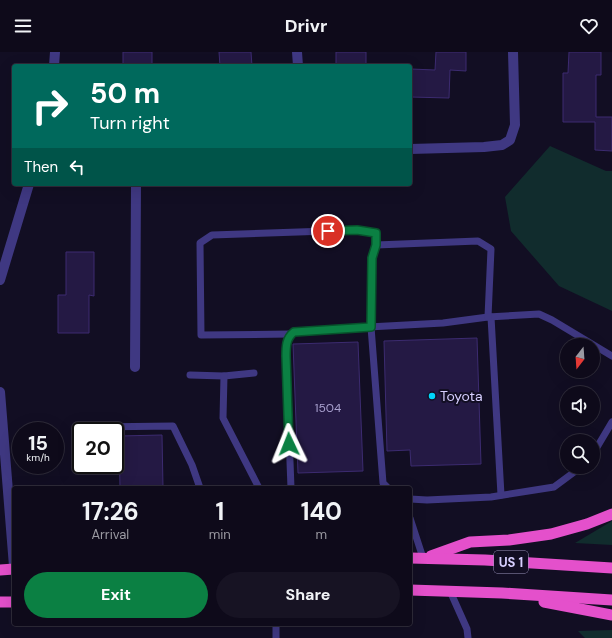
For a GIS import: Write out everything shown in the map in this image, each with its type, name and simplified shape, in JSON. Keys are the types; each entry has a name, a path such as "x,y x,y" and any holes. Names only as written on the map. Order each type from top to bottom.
{"highway":[{"path":"423,558 470,542 508,540 551,534 587,524 612,514"},
{"name":"US 1","path":"412,558 485,560 612,568"},
{"path":"0,570 12,569"},
{"name":"US 1","path":"412,590 502,593 612,600"},
{"path":"502,593 612,615"},
{"path":"0,602 12,602"}],"street":[{"path":"54,64 55,52"},
{"path":"297,52 298,64"},
{"path":"412,149 502,145 510,140 515,125 513,52"},
{"path":"0,280 28,186"},
{"path":"135,367 136,186"},
{"path":"0,392 12,541"}],"lane":[{"path":"386,486 383,483 371,327 372,258 376,245 376,233 357,230 212,235 200,243 201,335 290,334 294,332 371,327 443,322 539,314 552,320 612,356"},
{"path":"376,245 478,241 491,250 490,317 501,495"},
{"path":"290,334 287,343 286,356 290,486"},
{"path":"190,376 254,374"},
{"path":"224,376 223,418 258,486"},
{"path":"600,442 612,422"},
{"path":"124,427 173,426 192,464 199,486"},
{"path":"412,499 427,500 491,497 554,487 572,474"},
{"path":"412,524 423,558"},
{"path":"450,591 467,629 468,638"},
{"path":"276,626 276,638"}],"green space":[{"path":"550,146 606,171 612,171 612,311 559,286 511,231 505,197"},
{"path":"612,521 612,545 575,543"},
{"path":"612,630 612,638 585,638 578,631"}],"building":[{"path":"123,52 152,52 152,64 123,64"},
{"path":"219,52 251,52 252,64 220,64"},
{"path":"336,52 366,52 366,64 336,64"},
{"path":"436,52 466,52 466,71 450,70 449,98 412,97 412,69 435,70"},
{"path":"569,52 601,52 601,75 596,75 596,117 612,117 612,151 595,150 595,122 563,122 563,73 568,73"},
{"path":"66,252 94,252 94,296 89,295 89,333 58,333 58,295 66,295"},
{"name":"Toyota","path":"477,338 481,464 411,466 410,450 387,451 384,341"},
{"path":"358,342 363,471 298,473 293,344"},
{"path":"162,435 163,486 120,486 120,474 124,474 124,436"}],"place":[{"name":"Toyota","path":"432,396"}],"route":[{"path":"289,444 286,356 287,343 290,334 294,332 371,327 372,258 376,245 376,233 357,230 328,231"}]}
